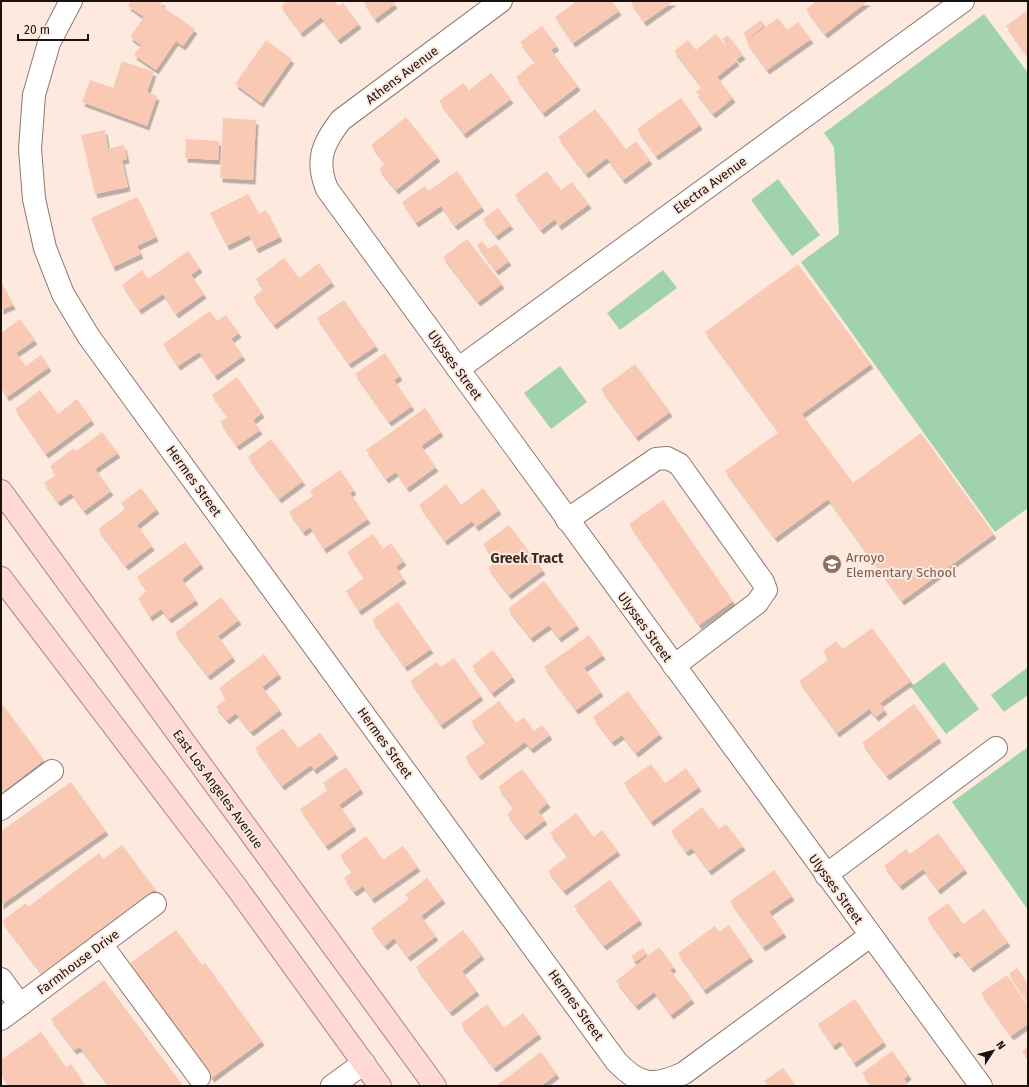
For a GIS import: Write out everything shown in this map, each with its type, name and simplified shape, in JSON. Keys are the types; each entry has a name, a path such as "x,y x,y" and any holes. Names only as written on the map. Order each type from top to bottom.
{"main road":[{"name":"East Los Angeles Avenue","path":"1,491 435,1086"},
{"path":"1,578 237,888 380,1086"}],"street":[{"name":"Hermes Street","path":"71,1 49,43 34,95 30,149 34,199 45,248 63,294 89,337 602,1041 629,1075 648,1082 667,1082 684,1073 870,936"},
{"name":"Electra Avenue","path":"458,369 963,1"},
{"name":"Athens Avenue","path":"321,162 326,139 341,120 488,5"},
{"name":"Ulysses Street","path":"321,162 322,176 327,189 870,936 981,1086"},
{"path":"567,520 656,459 667,458 679,464 763,582 766,590 757,603 674,666"},
{"path":"826,874 996,748"},
{"path":"1,809 52,771"},
{"name":"Farmhouse Drive","path":"1,1019 155,904"},
{"path":"101,944 199,1077"},
{"path":"1,979 20,1005"},
{"path":"332,1086 364,1064"}],"green space":[{"path":"984,14 1028,73 1028,508 995,532 801,262 839,234 834,147 824,133"},
{"path":"778,179 820,235 792,256 751,200"},
{"path":"663,270 677,288 620,330 607,313"},
{"path":"560,366 587,402 551,429 524,393"},
{"path":"944,662 979,709 946,734 911,687"},
{"path":"1028,667 1028,695 1004,712 991,695"},
{"path":"1028,747 1028,910 952,802"}],"building":[{"path":"131,1 163,1 160,5 195,29 183,46 176,41 156,70 134,55 141,45 130,37 144,17 128,6"},
{"path":"288,1 334,1 338,6 343,3 359,24 338,40 321,17 301,33 281,6"},
{"path":"363,1 393,1 395,4 375,19"},
{"path":"577,1 612,1 619,11 573,43 555,17"},
{"path":"630,1 674,1 644,22"},
{"path":"817,1 868,1 825,34 806,9"},
{"path":"1028,10 1028,57 1006,26"},
{"path":"778,18 787,30 798,22 811,39 767,70 746,41"},
{"path":"761,20 765,25 747,39 743,33"},
{"path":"542,26 557,46 551,50 578,86 543,113 516,77 535,62 520,42"},
{"path":"716,34 737,61 717,77 733,98 713,114 696,92 702,87 674,51 688,40 696,50"},
{"path":"728,35 743,55 737,59 722,39"},
{"path":"266,40 292,59 261,103 235,84"},
{"path":"122,61 154,72 147,92 157,96 147,126 82,102 90,80 113,88"},
{"path":"491,73 511,99 464,134 439,101 463,83 469,90"},
{"path":"681,98 700,125 656,156 637,129"},
{"path":"595,109 626,149 636,141 650,160 623,180 607,158 586,174 558,137"},
{"path":"406,117 438,157 396,190 379,169 385,164 371,145"},
{"path":"223,118 256,120 253,180 220,178"},
{"path":"105,130 108,149 124,145 127,159 122,160 128,187 95,194 81,135"},
{"path":"186,139 219,141 218,160 185,158"},
{"path":"457,171 482,207 455,226 441,206 416,223 402,202 425,186 428,191"},
{"path":"547,171 561,190 572,182 589,204 559,226 555,219 541,230 515,195"},
{"path":"248,194 259,214 266,210 280,237 256,249 249,235 227,246 210,213"},
{"path":"137,197 156,237 137,246 141,254 113,267 91,218"},
{"path":"498,208 511,225 496,236 483,219"},
{"path":"467,239 502,284 478,302 443,257"},
{"path":"482,241 488,249 496,244 509,261 496,271 477,245"},
{"path":"188,251 200,268 191,275 204,294 176,314 163,294 139,310 122,285 142,270 148,279"},
{"path":"284,258 299,278 319,263 332,282 274,325 253,297 264,289 256,279"},
{"path":"798,264 871,364 802,414 853,483 921,433 994,534 902,601 828,499 775,538 725,471 779,432 705,332"},
{"path":"2,284 13,305 1,310 1,285"},
{"path":"344,300 376,346 349,364 317,318"},
{"path":"210,311 217,321 226,315 239,333 231,339 243,356 215,376 199,352 178,366 163,344"},
{"path":"20,319 35,340 16,353 26,366 41,355 49,367 7,397 1,388 1,333"},
{"path":"385,353 400,376 394,380 412,406 389,422 355,374"},
{"path":"635,364 670,412 636,437 601,389"},
{"path":"237,377 262,413 253,420 260,430 237,446 220,422 228,417 212,395"},
{"path":"40,390 58,414 77,399 92,420 46,454 15,409"},
{"path":"425,408 441,432 421,446 436,467 407,488 396,472 386,479 366,450"},
{"path":"102,432 118,453 95,469 111,491 84,511 71,493 58,502 44,483 56,475 50,466 74,448 76,451"},
{"path":"271,439 303,481 279,499 248,457"},
{"path":"340,470 354,490 350,493 368,519 324,549 310,527 303,532 289,512 313,496 310,491"},
{"path":"446,484 461,505 483,488 499,510 476,527 472,521 445,541 419,505"},
{"path":"141,488 157,509 137,525 152,546 126,566 98,529 125,509 121,503"},
{"path":"663,500 733,601 699,625 629,524"},
{"path":"509,525 543,570 509,595 488,568 496,562 483,544"},
{"path":"373,534 383,549 391,543 404,561 396,567 404,579 359,611 346,591 364,578 347,552"},
{"path":"185,542 201,564 182,579 196,600 169,619 161,609 150,617 138,598 147,591 137,577"},
{"path":"544,581 577,625 559,638 549,625 531,638 508,609"},
{"path":"221,597 239,620 218,636 233,657 208,676 175,633"},
{"path":"398,602 431,649 405,667 372,620"},
{"path":"872,628 911,681 880,703 885,710 876,717 869,709 837,733 799,681 829,659 823,651 836,641 843,649"},
{"path":"589,635 603,655 584,668 601,692 576,710 544,667"},
{"path":"493,650 513,677 492,693 472,666"},
{"path":"264,654 279,674 262,687 280,710 251,732 236,713 227,720 216,707 226,699 219,688"},
{"path":"454,658 481,696 441,725 410,681 437,662 441,667"},
{"path":"628,691 660,734 636,753 622,735 612,742 593,717"},
{"path":"499,701 516,723 524,717 534,731 542,725 550,735 531,749 525,742 479,776 465,757 486,742 471,722"},
{"path":"914,704 939,738 887,776 862,743"},
{"path":"3,705 44,760 1,793 1,707"},
{"path":"283,728 298,748 320,733 336,754 314,770 311,765 282,786 255,748"},
{"path":"651,764 665,783 686,768 699,787 651,822 624,783"},
{"path":"346,767 361,789 339,805 354,826 326,846 300,809 328,790 323,783"},
{"path":"522,769 548,803 538,811 545,820 524,836 507,814 514,808 498,787"},
{"path":"71,782 106,831 1,905 1,831"},
{"path":"702,807 719,829 726,824 743,846 709,871 692,848 686,852 671,831"},
{"path":"576,813 594,837 602,830 618,851 564,891 548,871 568,856 550,833"},
{"path":"938,833 965,869 938,890 923,869 900,886 884,866 906,849 910,854"},
{"path":"366,836 383,860 403,846 418,867 372,899 363,886 354,892 344,878 352,872 340,855"},
{"path":"122,845 155,889 42,974 2,921 26,903 28,907 99,853 103,859"},
{"path":"774,870 792,896 769,912 784,933 763,947 730,901"},
{"path":"427,878 443,899 421,916 436,936 408,957 394,938 385,946 371,928 409,899 405,895"},
{"path":"610,880 640,920 604,946 574,906"},
{"path":"948,903 963,924 984,909 1008,942 971,968 958,951 953,954 927,918"},
{"path":"729,925 751,957 704,990 678,953 715,926 719,932"},
{"path":"176,930 202,965 205,963 262,1041 212,1078 129,964"},
{"path":"463,930 482,955 462,971 477,991 450,1012 416,967"},
{"path":"659,947 674,967 670,970 692,999 671,1015 654,992 636,1006 616,981"},
{"path":"643,948 647,954 635,962 631,956"},
{"path":"1017,968 1028,984 1028,1002 1009,974"},
{"path":"1007,975 1028,1006 1028,1024 1011,1036 981,993"},
{"path":"104,980 183,1086 109,1086 80,1047 74,1050 51,1019"},
{"path":"855,999 884,1042 854,1063 840,1041 833,1046 818,1024"},
{"path":"487,1004 504,1028 523,1013 539,1034 494,1068 461,1024"},
{"path":"41,1032 66,1067 71,1064 85,1085 10,1086 1,1074 1,1060"},
{"path":"1028,1047 1028,1059 1022,1051"},
{"path":"892,1051 909,1075 904,1079 909,1086 872,1086 862,1073"},
{"path":"541,1052 557,1074 541,1086 496,1086"},
{"path":"783,1068 796,1086 768,1086 764,1081"}],"place":[{"name":"Arroyo Elementary School","path":"832,564"}],"district":[{"name":"Greek Tract","path":"527,558"}]}
